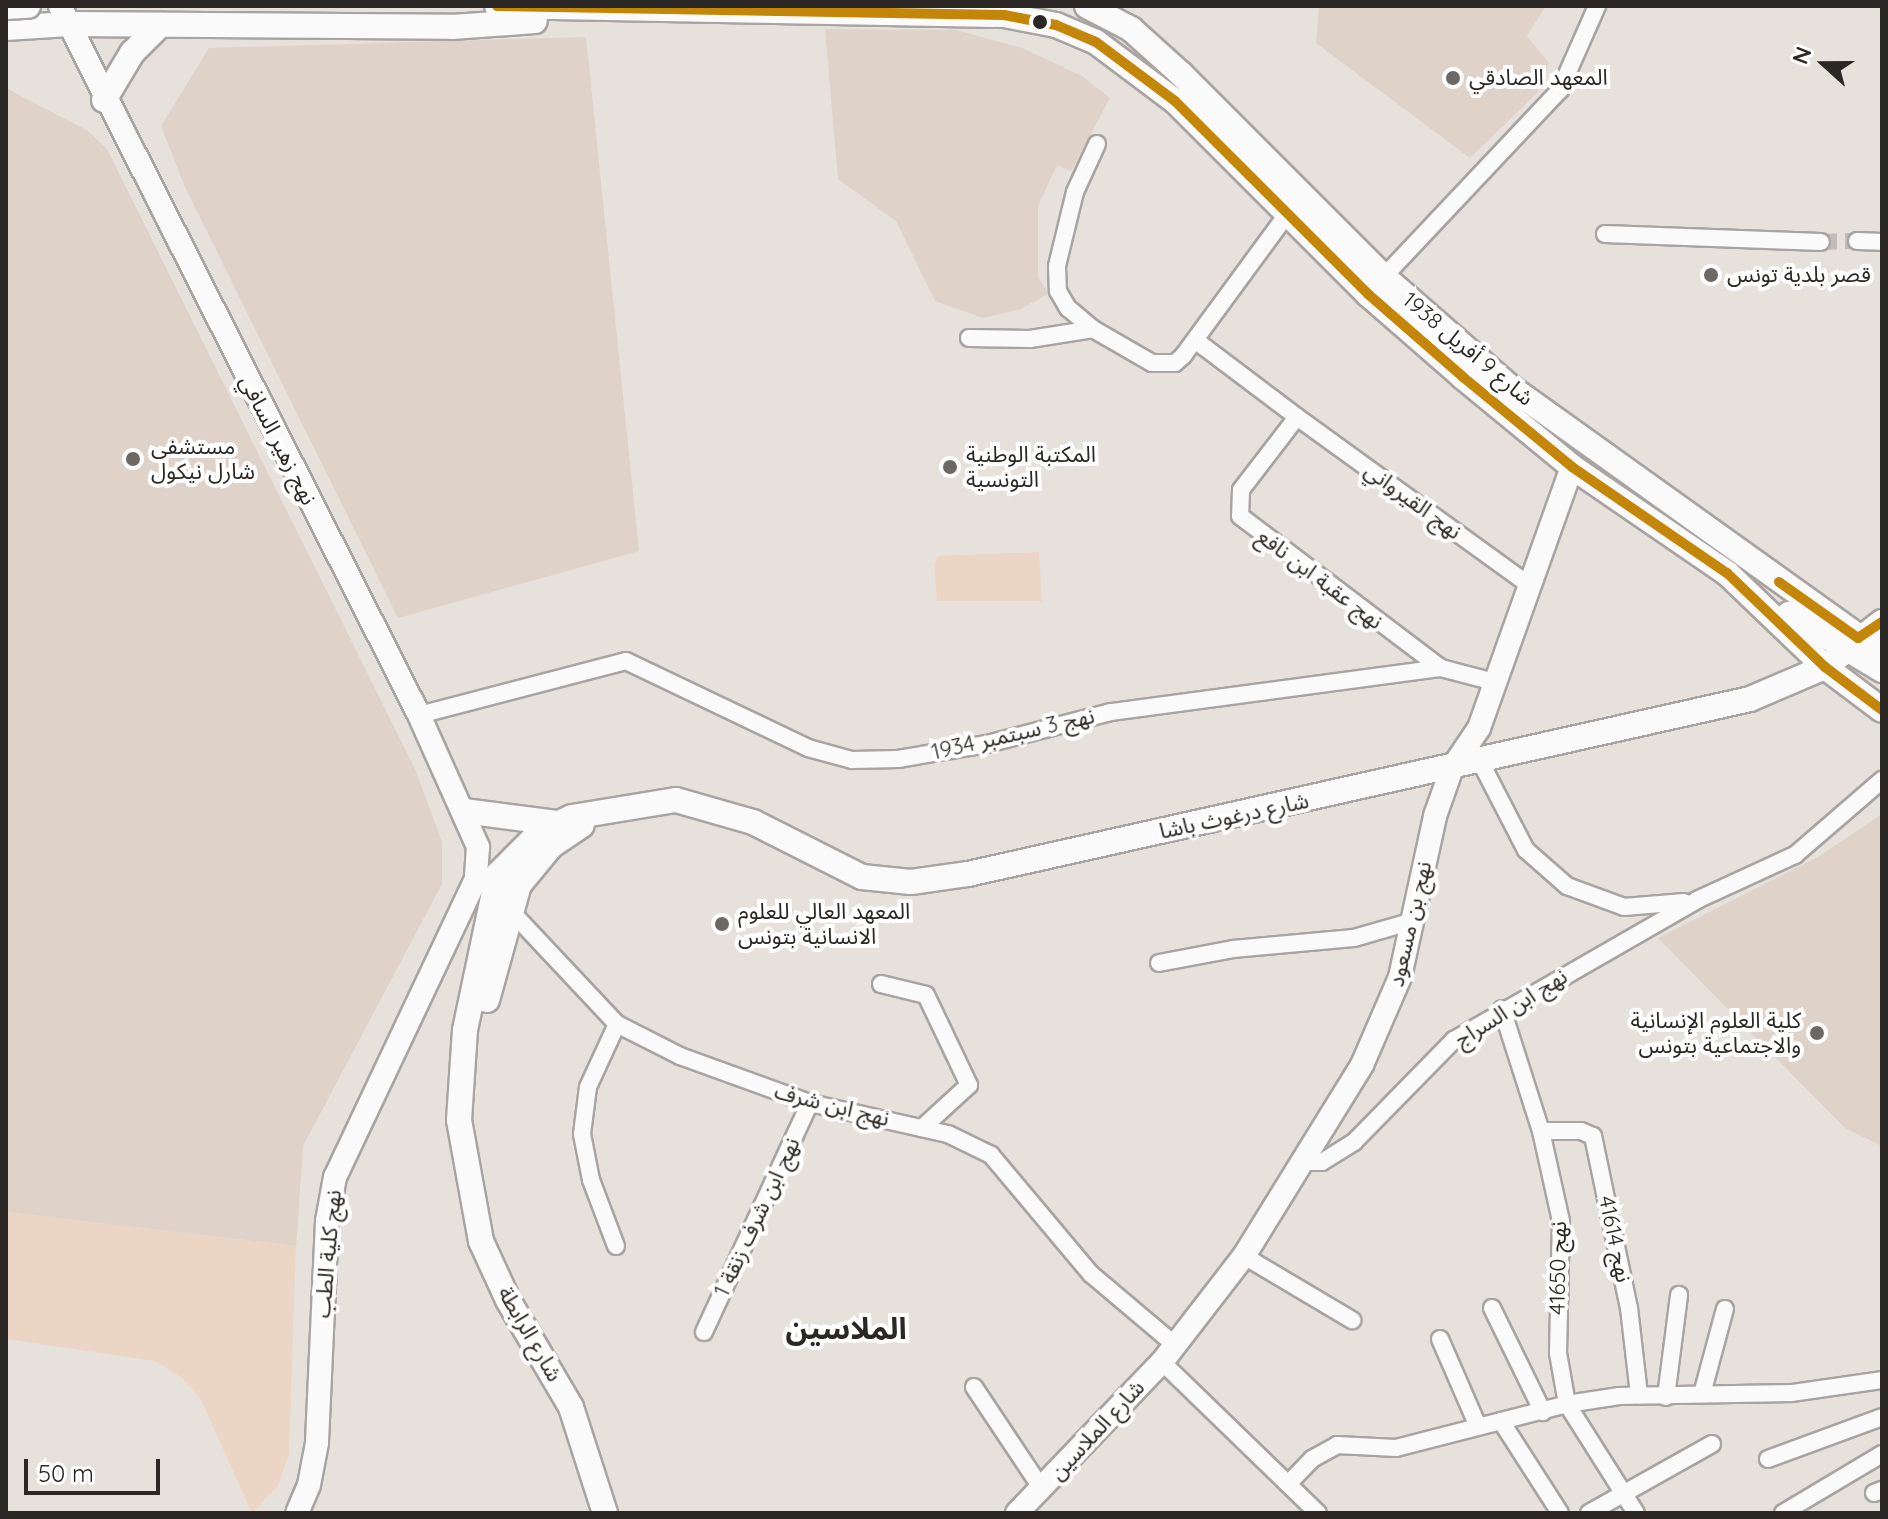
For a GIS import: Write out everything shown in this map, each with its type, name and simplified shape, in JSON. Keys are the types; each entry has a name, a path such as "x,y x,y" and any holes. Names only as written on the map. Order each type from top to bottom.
{"main road":[{"path":"6,27 20,6"},
{"path":"6,7 28,6"},
{"name":"شارع 9 أفريل 1938","path":"497,6 1004,15 1056,25 1124,58 1294,204"},
{"name":"شارع 9 أفريل 1938","path":"1087,6 1131,29 1294,204 1376,286 1572,467 1727,573 1825,667 1882,710"},
{"name":"شارع 9 أفريل 1938","path":"6,27 64,15 160,25 452,27 691,9"},
{"path":"104,100 127,60 160,25"},
{"name":"شارع 9 أفريل 1938","path":"1376,286 1851,644 1882,653"},
{"path":"1610,494 1624,471"},
{"path":"1727,573 1851,644 1882,670"},
{"name":"شارع درغوث باشا","path":"493,894 498,874 515,851 558,823 651,801 702,805 753,822 837,868 911,882 968,874 1750,699 1825,667 1882,622"},
{"path":"1825,667 1882,692"},
{"path":"464,811 558,823"},
{"name":"شارع درغوث باشا","path":"493,894 604,811"},
{"name":"شارع الرابطة","path":"493,894 459,1083 481,1241 508,1300 571,1407 605,1513"}],"street":[{"path":"1376,286 1560,90 1597,6"},
{"name":"نهج زهير السافي","path":"64,15 104,100 419,715 464,811 493,894"},
{"path":"1097,144 1075,192 1057,266 1058,291 1068,308 1093,329 1163,365 1175,363 1195,340 1294,204"},
{"path":"1605,234 1821,242"},
{"path":"1857,241 1882,242"},
{"path":"969,338 1030,339 1093,329"},
{"path":"1195,340 1297,417"},
{"name":"نهج القيرواني","path":"1297,417 1528,584"},
{"name":"نهج عقبة ابن نافع","path":"1297,417 1241,490 1240,516 1441,668 1494,682"},
{"name":"نهج بن مسعود","path":"1168,1354 1244,1256 1304,1162 1381,1029 1413,921 1435,816 1452,768 1479,728 1572,467"},
{"name":"نهج 3 سبتمبر 1934","path":"419,715 631,662 808,748 852,760 898,759 987,744 1111,712 1441,668"},
{"name":"نهج ابن السراج","path":"1480,761 1526,850 1567,886 1624,907 1697,900"},
{"name":"نهج ابن السراج","path":"1304,1162 1322,1162 1354,1142 1454,1040 1502,1009 1697,900 1795,855 1882,780"},
{"name":"نهج ابن شرف","path":"493,894 617,1024 716,1072 810,1103 922,1128 991,1155 1091,1274 1318,1513"},
{"name":"نهج كلية الطب","path":"297,1513 317,1443 327,1221 335,1177 493,894"},
{"path":"1159,963 1233,949 1354,938 1413,921"},
{"path":"881,984 926,995 969,1085 922,1128"},
{"name":"نهج 41650","path":"1502,1009 1541,1131 1561,1221 1558,1353 1567,1404 1636,1513"},
{"path":"616,1246 591,1180 582,1123 596,1060 617,1024"},
{"name":"نهج ابن شرف زنقة 1","path":"704,1332 810,1103"},
{"name":"نهج 41614","path":"1541,1131 1581,1131 1593,1136 1629,1308 1639,1395"},
{"path":"1244,1256 1352,1320"},
{"path":"1666,1397 1679,1295"},
{"path":"1492,1308 1543,1412"},
{"path":"1702,1394 1725,1309"},
{"path":"1440,1339 1477,1424"},
{"name":"شارع الملاسين","path":"1017,1513 1168,1354"},
{"path":"1288,1484 1312,1459 1337,1445 1396,1448 1477,1424 1543,1412 1567,1404 1639,1395 1792,1393 1882,1380"},
{"path":"974,1387 1042,1489"},
{"path":"1768,1459 1882,1417"},
{"path":"1501,1421 1560,1513"},
{"path":"1589,1513 1712,1444"},
{"path":"1783,1513 1882,1454"}],"shaded area":[{"name":"المعهد الصادقي","path":"1319,6 1546,6 1527,36 1549,63 1537,93 1470,158 1316,43"},
{"path":"825,29 956,30 1022,48 1082,76 1110,98 1071,171 1057,165 1038,206 1038,278 1049,293 1021,309 983,318 935,301 896,221 838,179"},
{"path":"586,37 639,551 398,618 185,187 161,126 209,48"},
{"name":"مستشفى شارل نيكول","path":"6,88 88,131 107,149 415,769 442,842 442,884 303,1146 296,1246 6,1212"},
{"path":"1039,552 1042,601 937,601 934,564 939,556"},
{"name":"كلية العلوم الإنسانية والاجتماعية بتونس","path":"1879,816 1882,817 1882,1146 1845,1128 1658,938 1818,857"},
{"path":"6,1212 296,1246 289,1454 278,1486 252,1513 200,1398 182,1378 155,1361 6,1339"}],"tunnel":[{"path":"1821,242 1857,241"}],"transit line":[{"path":"497,6 1004,15 1056,25 1096,42 1175,101 1368,294 1463,377 1572,467 1727,573 1825,667 1882,710"},
{"path":"1779,582 1858,638 1882,622"}],"place":[{"name":"المعهد الصادقي","path":"1453,78"},
{"name":"قصر بلدية تونس","path":"1711,275"},
{"name":"مستشفى شارل نيكول","path":"133,459"},
{"name":"المكتبة الوطنية التونسية","path":"950,467"},
{"name":"المعهد العالي للعلوم الانسانية بتونس","path":"722,924"},
{"name":"كلية العلوم الإنسانية والاجتماعية بتونس","path":"1817,1033"}],"district":[{"name":"الملاسين","path":"846,1328"}]}
